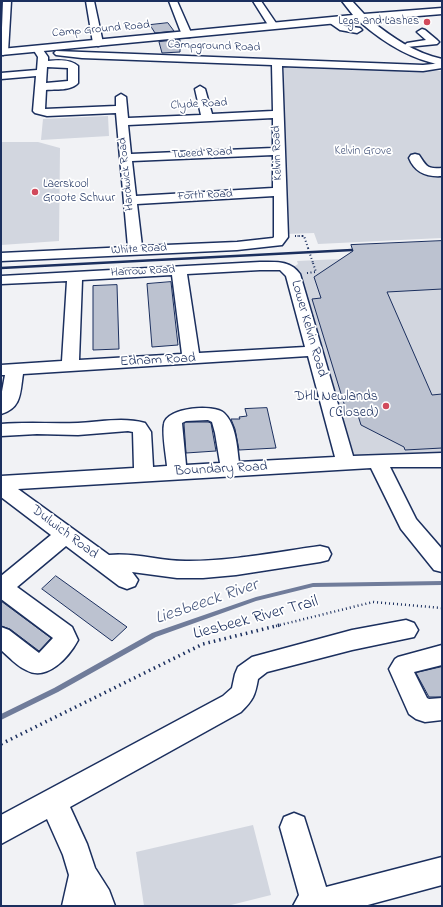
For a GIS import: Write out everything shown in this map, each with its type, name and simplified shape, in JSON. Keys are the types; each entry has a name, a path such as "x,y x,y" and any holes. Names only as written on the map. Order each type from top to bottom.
{"main road":[{"path":"349,1 364,20 442,12"},
{"name":"Camp Ground Road","path":"204,33 364,20"},
{"name":"Camp Ground Road","path":"2,52 273,26 364,20"},
{"name":"Campground Road","path":"364,20 410,45 424,56"},
{"name":"Campground Road","path":"364,20 404,49 442,63"}],"street":[{"path":"1,2 14,1"},
{"path":"90,1 98,43"},
{"path":"173,1 187,35"},
{"path":"258,1 273,26"},
{"path":"2,52 8,2"},
{"path":"410,45 434,42 422,32"},
{"path":"38,49 43,57 38,109 41,112 122,109"},
{"name":"Campground Road","path":"59,53 82,56 423,68 435,67 442,63"},
{"name":"Campground Road","path":"368,65 390,64 424,56"},
{"name":"Kelvin Road","path":"276,62 281,237 277,242"},
{"path":"1,76 42,68 72,66 73,82 70,85 41,87"},
{"path":"200,89 207,118"},
{"name":"Hardwick Road","path":"120,97 135,250"},
{"name":"Clyde Road","path":"123,122 277,114"},
{"name":"Tweed Road","path":"126,158 279,151"},
{"path":"415,158 419,167 424,171 430,173 442,172"},
{"name":"Forth Road","path":"130,200 279,192"},
{"name":"White Road","path":"1,257 277,242"},
{"name":"Harrow Road","path":"1,280 75,276 180,274 260,266 285,267"},
{"name":"Lower Kelvin Road","path":"285,267 293,274 346,463"},
{"path":"156,280 180,274 191,359"},
{"path":"70,366 75,276"},
{"name":"Ednam Road","path":"8,370 315,351"},
{"path":"1,408 6,406 9,402 8,370"},
{"path":"177,473 173,423 177,418 186,415 210,414 220,418 223,425 230,470"},
{"path":"1,430 43,428 78,429 128,425 139,427 142,432 144,475"},
{"name":"Boundary Road","path":"2,487 144,475 377,461 442,460"},
{"path":"377,461 408,524 442,563"},
{"name":"Dulwich Road","path":"2,487 127,580"},
{"path":"1,637 34,663 38,664 47,660 66,640 64,634 1,588 66,535"},
{"path":"105,564 126,562 186,570 320,554"},
{"path":"1,830 232,704 243,694 247,674 260,664 352,640 406,630"},
{"path":"442,654 406,664 401,669 415,701 420,708 429,711 442,709"},
{"path":"53,801 77,854 83,875 99,900 100,906"},
{"path":"294,827 314,905 442,870"},
{"path":"77,906 83,875"}],"path":[{"path":"304,236 316,272"},
{"name":"Liesbeek River Trail","path":"1,744 203,644 373,602 442,608"}],"green space":[{"name":"Kelvin Grove","path":"284,66 442,71 442,238 318,244 314,233 285,234"},
{"path":"108,116 109,136 41,140 43,119"},
{"path":"1,142 38,142 60,148 59,241 1,245"},
{"name":"DHL Newlands (Closed)","path":"442,241 442,460 346,463 289,270 298,264 297,261 340,259 353,251 351,245"},
{"path":"253,825 271,895 227,906 144,906 136,852"}],"building":[{"path":"168,23 174,31 155,33 150,25"},
{"path":"180,40 180,52 162,53 159,42"},
{"name":"DHL Newlands (Closed)","path":"442,241 442,289 387,292 432,395 442,394 442,448 405,450 404,447 361,425 356,409 346,410 312,299 321,298 314,277 353,251 351,245"},
{"path":"171,282 178,345 152,347 147,284"},
{"path":"117,285 119,349 93,350 93,286"},
{"path":"267,408 276,448 239,450 235,429 231,419 240,419 239,417 247,416 245,409"},
{"path":"186,422 211,423 216,451 186,453 184,424"},
{"path":"56,576 127,627 112,641 42,589"},
{"path":"1,601 51,638 39,651 10,629 1,626"},
{"path":"442,667 442,697 429,697 416,673"}],"waterway":[{"name":"Liesbeeck River","path":"1,717 56,690 154,635 256,599 313,585 442,583"}],"railway":[{"path":"1,268 352,250"}],"place":[{"name":"Legs and Lashes","path":"427,22"},
{"name":"Laerskool Groote Schuur","path":"35,192"},
{"name":"DHL Newlands (Closed)","path":"386,406"}]}
